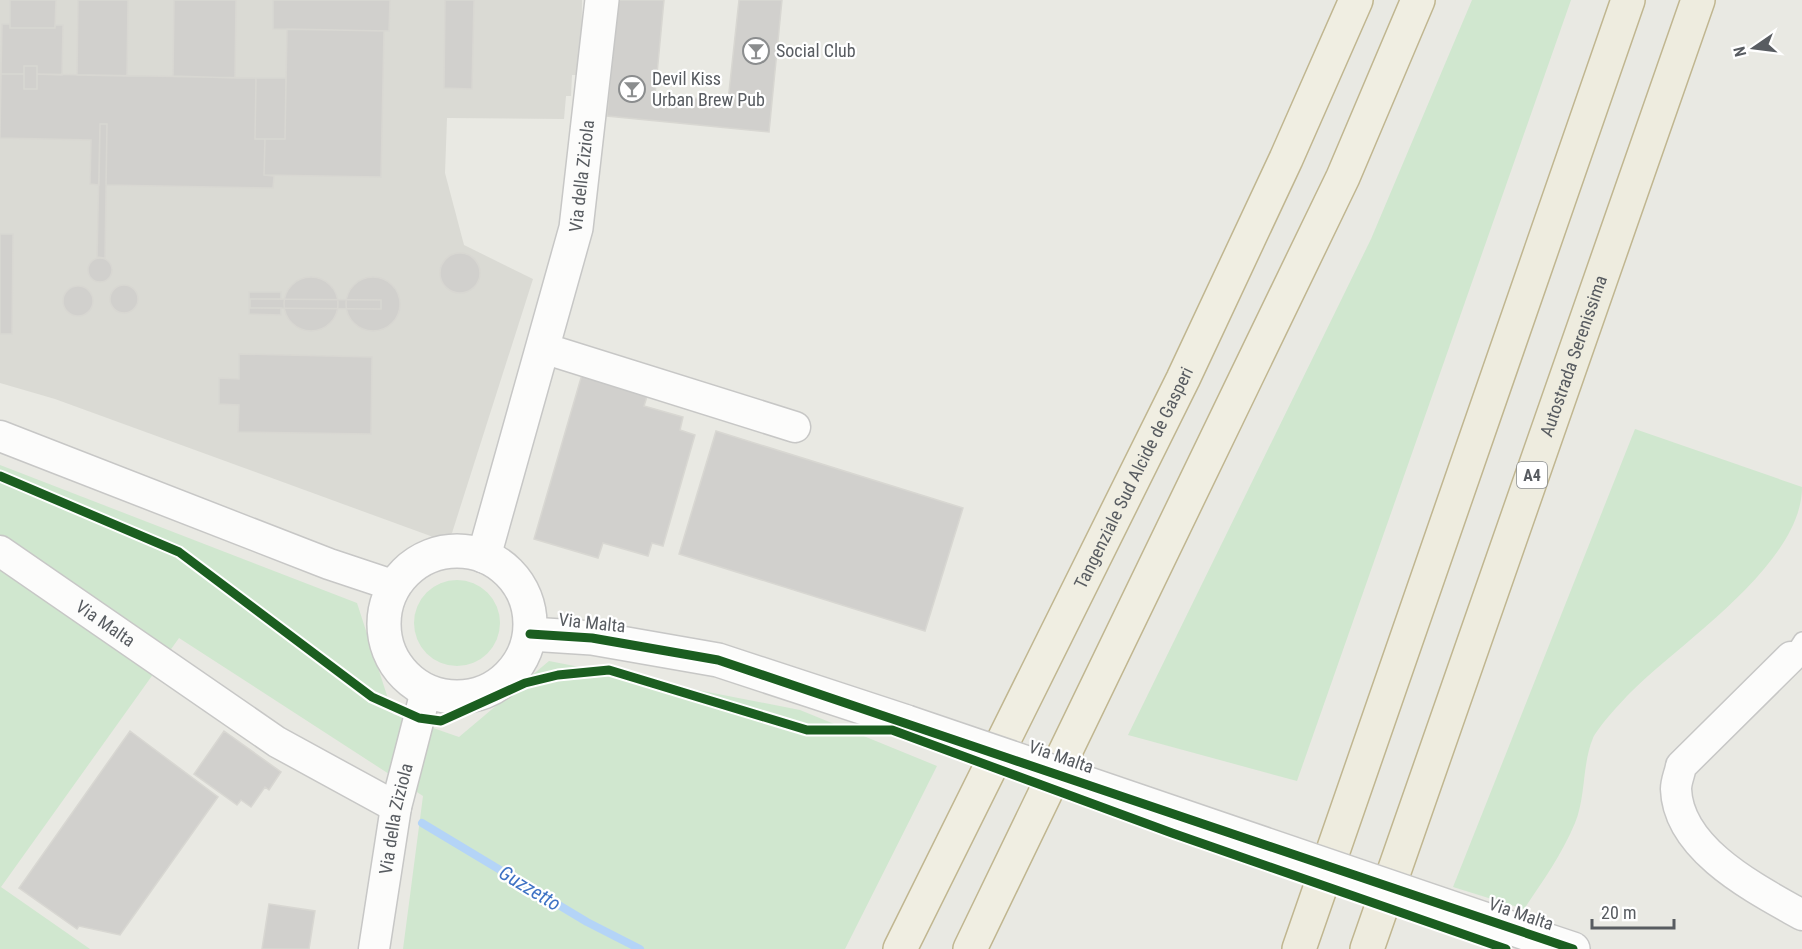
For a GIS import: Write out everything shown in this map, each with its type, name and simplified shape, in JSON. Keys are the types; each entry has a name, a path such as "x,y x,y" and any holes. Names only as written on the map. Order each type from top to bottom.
{"highway":[{"name":"Tangenziale Sud Alcide de Gasperi","path":"900,949 1183,379 1286,159 1356,0"},
{"path":"970,949 1343,177 1418,0"},
{"path":"1299,949 1628,0"},
{"name":"Autostrada Serenissima","path":"1367,949 1698,0"}],"street":[{"name":"Via della Ziziola","path":"484,556 576,228 602,0"},
{"path":"543,348 795,427"},
{"path":"0,436 329,564 395,586"},
{"name":"Via Malta","path":"0,551 277,742 396,807"},
{"path":"464,551 484,556 501,566 515,579 525,596 530,615 530,634 521,660 504,681 480,694 453,698 426,691 409,680 396,664 387,645 385,615 395,586 408,570 434,555 464,551"},
{"name":"Via Malta","path":"530,634 592,638 718,660 1573,949"},
{"path":"1800,652 1681,766 1676,788 1681,812 1698,842 1742,881 1802,915"},
{"name":"Via della Ziziola","path":"374,949 396,807 426,691"}],"shaded area":[{"path":"0,0 582,0 581,75 572,75 571,96 566,96 564,119 447,118 445,173 464,245 533,279 452,533 445,538 436,538 55,399 0,383"}],"green space":[{"path":"1472,0 1571,0 1297,781 1128,735 1371,239"},
{"path":"1635,429 1802,487 1797,516 1782,544 1761,573 1735,600 1631,692 1596,733 1585,769 1581,802 1575,823 1545,878 1524,909 1453,887"},
{"path":"0,465 357,603 393,714 459,737 549,661 800,710 937,766 845,949 403,949 423,796 179,638 1,887 90,949 0,949"},
{"path":"457,580 474,583 488,592 497,606 500,623 497,640 488,654 474,663 457,666 440,663 426,654 417,640 414,623 417,606 426,592 440,583"}],"building":[{"path":"10,0 56,0 55,28 10,28"},
{"path":"78,0 128,0 127,76 77,75"},
{"path":"174,0 236,0 235,78 173,76"},
{"path":"273,0 390,0 389,31 273,29"},
{"path":"445,0 474,0 472,89 444,88"},
{"path":"617,0 664,0 655,95 728,101 739,0 782,0 769,132 607,116"},
{"path":"2,24 10,24 10,28 55,28 55,25 63,25 62,75 37,74 37,66 24,66 24,74 1,74"},
{"path":"287,29 384,31 381,177 264,175 265,139 285,139"},
{"path":"24,66 37,66 37,89 24,89"},
{"path":"1,74 24,74 24,89 37,89 37,74 256,78 255,139 265,139 264,175 274,176 273,188 106,185 107,124 100,124 99,185 90,184 91,140 0,138"},
{"path":"256,78 286,78 285,139 255,139"},
{"path":"100,124 107,124 105,258 97,257"},
{"path":"0,234 13,234 12,334 0,334"},
{"path":"460,253 474,259 480,273 474,287 460,293 446,287 440,273 446,259"},
{"path":"100,258 109,261 112,270 109,279 100,282 91,279 88,270 91,261"},
{"path":"306,277 316,277 330,285 336,294 338,304 336,314 330,323 316,331 306,331 289,319 284,309 284,299 296,282"},
{"path":"368,277 378,277 392,285 398,294 400,304 398,314 392,323 378,331 368,331 351,319 346,309 346,299 358,282"},
{"path":"124,285 134,289 138,299 134,309 124,313 114,309 110,299 114,289"},
{"path":"78,286 88,291 93,301 88,311 78,316 68,311 63,301 68,291"},
{"path":"249,292 281,292 281,299 250,299 250,308 281,308 281,315 249,314"},
{"path":"250,299 381,300 381,309 250,308"},
{"path":"239,354 372,357 371,434 238,432 239,405 219,404 219,378 239,379"},
{"path":"583,371 649,390 644,406 683,417 680,430 695,435 663,546 652,543 648,556 603,543 598,558 534,539"},
{"path":"716,431 963,508 925,631 679,554"},
{"path":"130,731 218,797 120,935 79,926 77,929 19,888"},
{"path":"224,731 281,772 269,790 265,787 251,807 241,800 237,805 194,774"},
{"path":"269,904 315,911 309,949 262,949"}],"waterway":[{"name":"Guzzetto","path":"422,823 587,922 640,949"}],"cycle path":[{"path":"0,476 179,552 372,697 419,718 441,721 525,683 558,675 609,670 807,730 892,730 1172,833 1506,949"},
{"path":"530,634 592,638 718,660 1573,949"}],"place":[{"name":"Social Club","path":"756,51"},
{"name":"Devil Kiss Urban Brew Pub","path":"632,89"}]}
